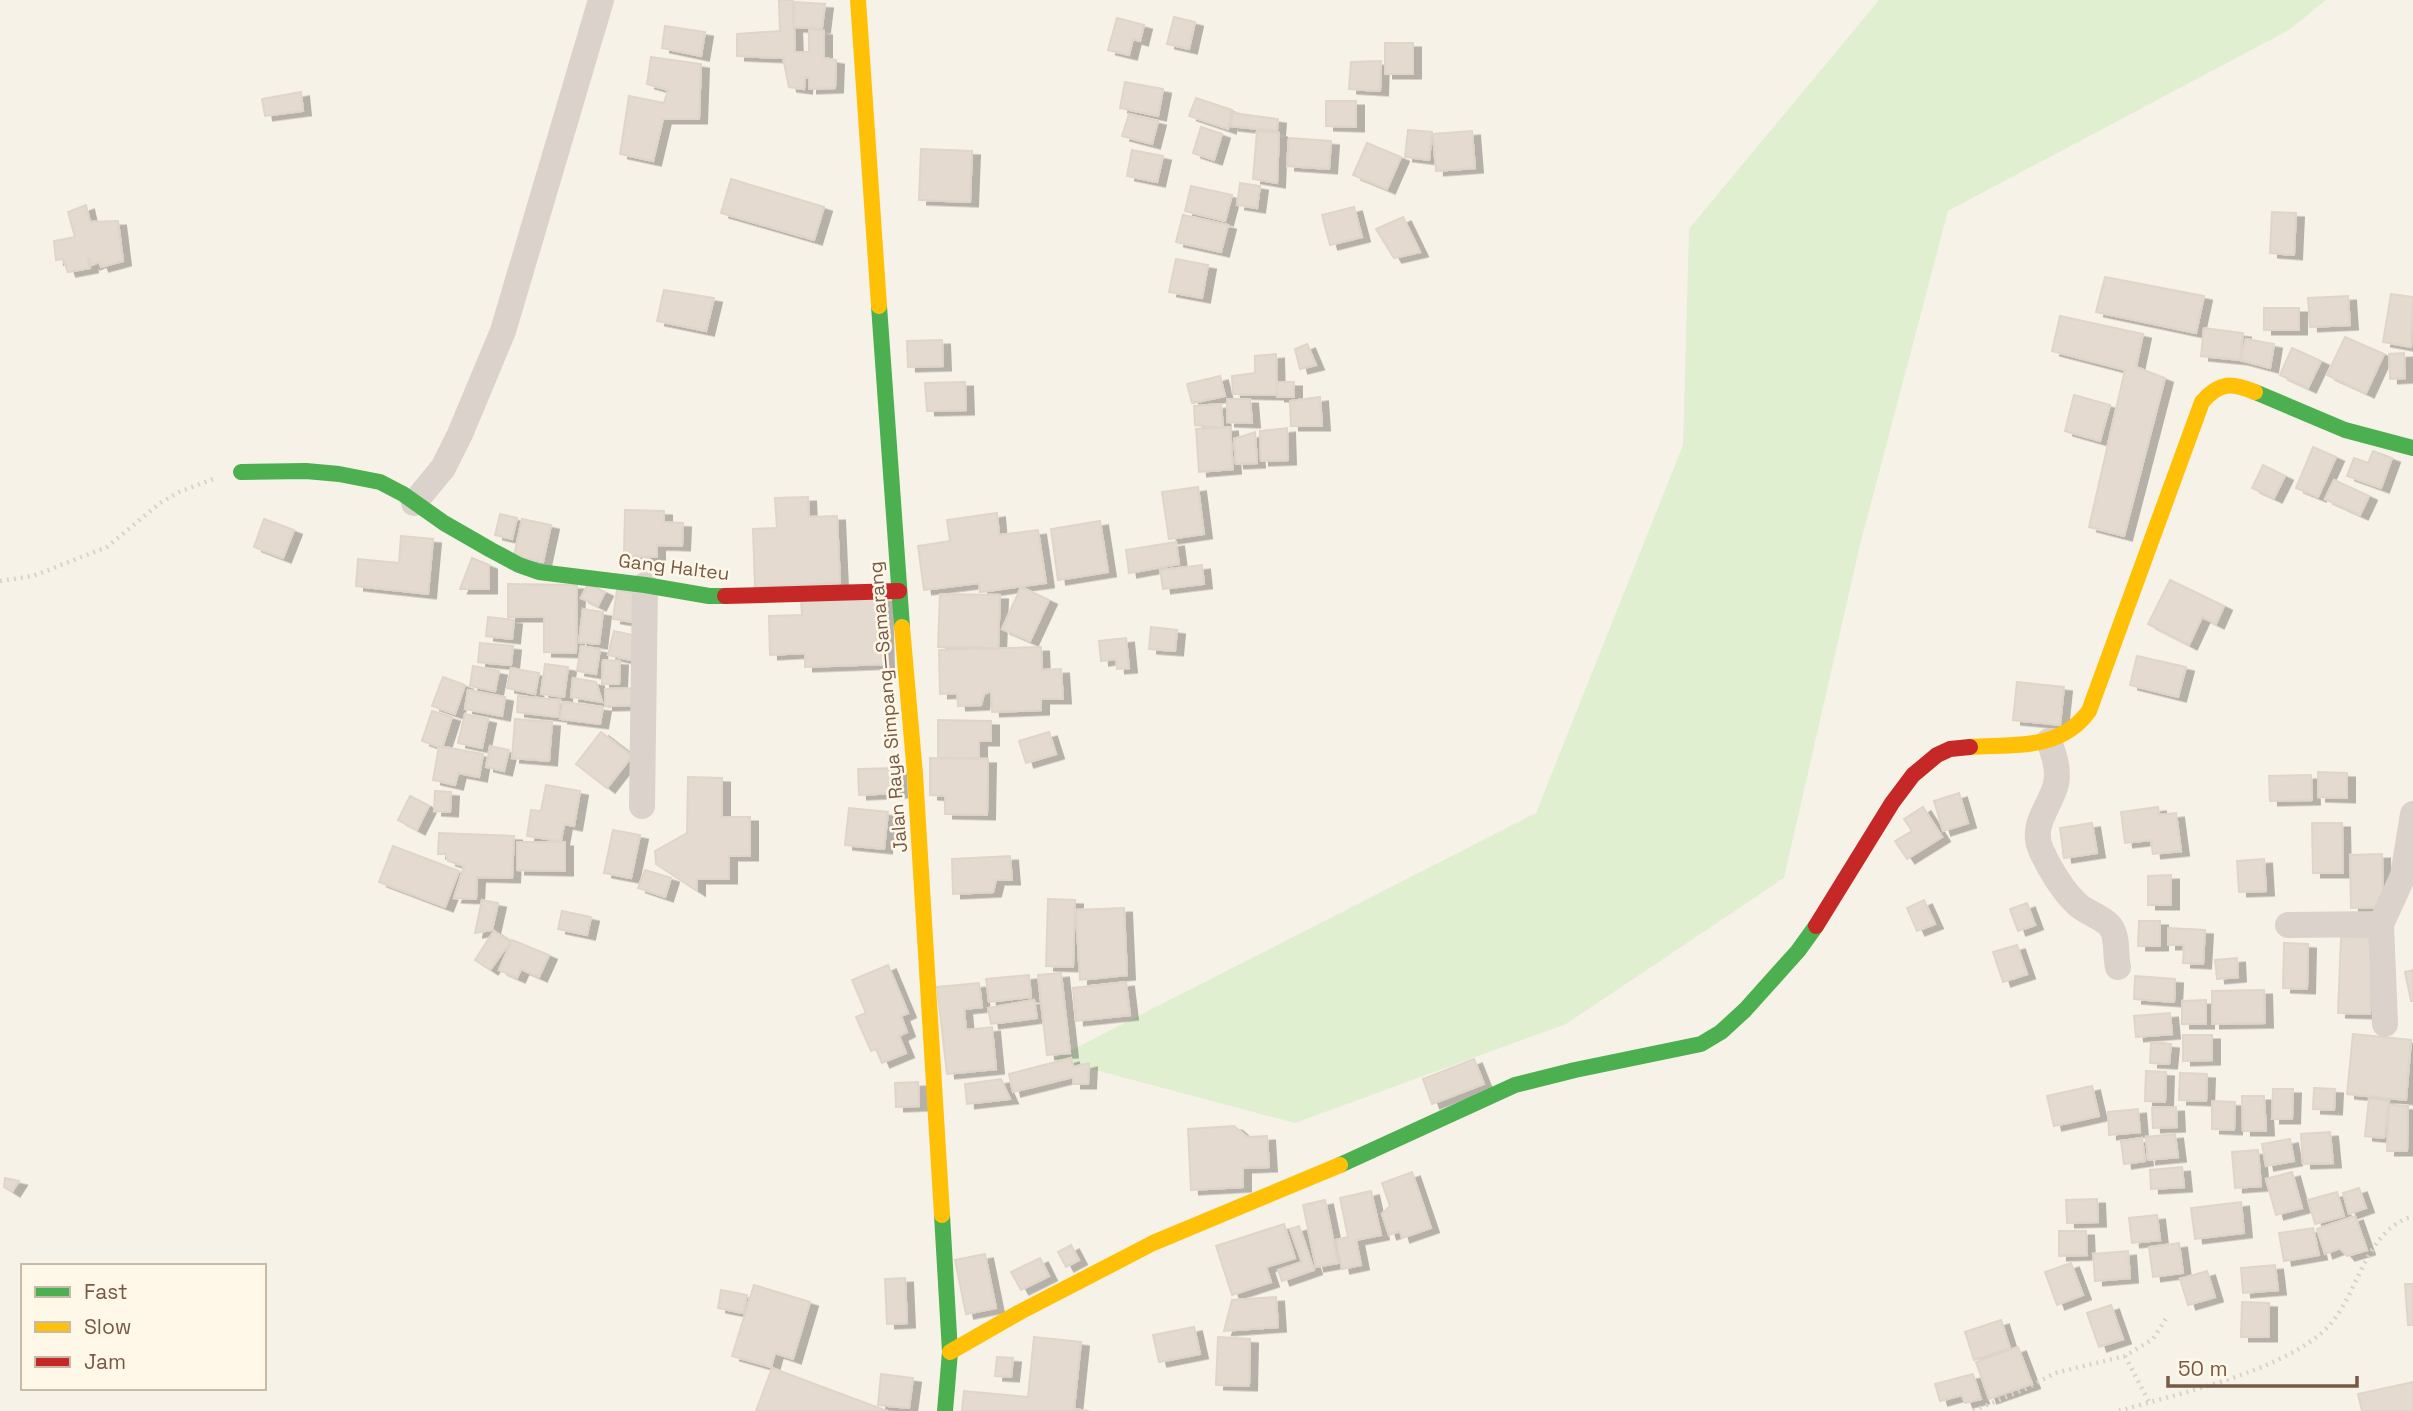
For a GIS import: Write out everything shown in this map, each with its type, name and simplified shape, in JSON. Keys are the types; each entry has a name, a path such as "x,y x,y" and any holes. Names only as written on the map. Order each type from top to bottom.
{"street":[{"path":"414,503 443,468 503,331 601,0"},
{"name":"Jalan Raya Simpang—Samarang","path":"858,0 899,591 917,802 950,1352 945,1411"},
{"path":"950,1352 1020,1312 1153,1243 1293,1185 1515,1085 1701,1044 1720,1035 1740,1017 1808,938 1885,815 1926,761 1937,753 1950,749 2049,741 2064,737 2090,711 2202,402 2219,387 2235,384 2374,440 2413,448"},
{"name":"Gang Halteu","path":"241,472 306,471 362,478 392,488 491,551 539,572 709,596 899,591"},
{"path":"642,806 645,585"},
{"path":"2049,741 2055,759 2056,782 2036,831 2040,849 2061,884 2077,904 2113,930 2118,967"},
{"path":"2385,1024 2381,924 2403,876 2413,814"},
{"path":"2288,925 2381,924"}],"path":[{"path":"0,581 33,576 107,547 160,503 179,492 199,483 241,472"},
{"path":"2119,1411 2251,1371 2291,1355 2321,1334 2345,1304 2370,1250 2385,1233 2402,1220 2413,1216"},
{"path":"1973,1411 2025,1390 2055,1373 2125,1356 2153,1339 2167,1317"},
{"path":"2125,1356 2149,1402"}],"green space":[{"path":"1879,0 2326,0 2289,30 1948,211 1860,545 1784,878 1566,1024 1295,1123 1054,1059 1536,813 1683,445 1689,229"}],"building":[{"path":"779,0 793,0 795,52 809,52 809,29 824,31 824,58 836,60 835,88 809,89 809,78 805,77 804,89 789,87 783,58 737,56 737,34 780,31"},
{"path":"794,2 825,4 822,28 793,27"},
{"path":"1174,17 1195,22 1189,49 1167,44"},
{"path":"1117,18 1144,25 1140,41 1133,39 1129,55 1108,50"},
{"path":"665,26 705,32 701,56 662,48"},
{"path":"1385,43 1413,43 1413,74 1385,74"},
{"path":"651,57 701,64 699,119 663,119 653,161 620,154 629,96 664,103 668,90 647,84"},
{"path":"1381,61 1380,91 1349,89 1351,62"},
{"path":"1125,82 1163,89 1158,116 1120,108"},
{"path":"301,92 303,111 265,116 262,99"},
{"path":"1196,98 1232,110 1228,129 1189,116"},
{"path":"1326,101 1356,101 1356,127 1326,126"},
{"path":"1233,113 1278,119 1277,131 1231,126"},
{"path":"1129,114 1158,121 1152,144 1122,136"},
{"path":"1201,127 1222,134 1214,160 1193,153"},
{"path":"1408,130 1432,132 1429,160 1405,157"},
{"path":"1257,131 1279,133 1277,183 1253,179"},
{"path":"1472,131 1475,168 1436,171 1433,134"},
{"path":"1289,138 1331,141 1329,169 1287,166"},
{"path":"1367,143 1401,157 1387,189 1353,175"},
{"path":"921,149 972,151 970,202 919,200"},
{"path":"1132,150 1163,156 1157,182 1127,176"},
{"path":"731,179 824,207 814,240 721,213"},
{"path":"1240,183 1260,186 1257,208 1237,205"},
{"path":"1191,186 1232,195 1225,221 1185,211"},
{"path":"86,205 90,222 118,221 123,261 101,267 99,262 92,265 88,257 90,268 68,272 63,259 56,260 54,241 75,237 68,212"},
{"path":"1354,207 1362,237 1330,245 1322,215"},
{"path":"2272,212 2296,213 2294,255 2270,253"},
{"path":"1183,215 1228,225 1221,252 1176,242"},
{"path":"1403,217 1420,252 1394,258 1376,229"},
{"path":"1176,259 1208,265 1202,298 1169,292"},
{"path":"2105,277 2204,296 2196,333 2096,312"},
{"path":"664,290 714,298 706,331 657,321"},
{"path":"2391,294 2413,297 2411,347 2383,342"},
{"path":"2348,296 2350,325 2310,327 2308,298"},
{"path":"2264,308 2299,308 2299,330 2264,330"},
{"path":"2060,316 2143,334 2136,367 2165,378 2124,536 2089,527 2125,370 2052,351"},
{"path":"2204,328 2243,333 2240,360 2201,356"},
{"path":"2345,337 2384,354 2366,393 2327,375"},
{"path":"2246,339 2274,344 2270,368 2240,360"},
{"path":"942,340 943,366 908,367 907,341"},
{"path":"1307,344 1316,365 1300,369 1295,349"},
{"path":"2292,348 2321,361 2308,388 2280,375"},
{"path":"2404,353 2405,378 2390,379 2389,354"},
{"path":"1276,354 1277,395 1233,394 1232,376 1255,373 1255,356"},
{"path":"1220,376 1225,396 1192,403 1187,384"},
{"path":"965,382 966,410 927,411 925,383"},
{"path":"1277,382 1294,382 1294,397 1277,397"},
{"path":"2074,395 2110,405 2100,441 2065,431"},
{"path":"1320,397 1322,426 1291,426 1290,401"},
{"path":"1227,399 1250,399 1252,423 1227,422"},
{"path":"1221,404 1223,428 1195,425 1194,406"},
{"path":"1230,427 1233,469 1199,472 1196,429"},
{"path":"1287,428 1288,460 1261,461 1260,431"},
{"path":"1255,432 1257,463 1236,464 1234,439"},
{"path":"2313,447 2336,457 2318,497 2296,488"},
{"path":"2373,451 2392,458 2381,488 2347,476 2354,458 2368,463"},
{"path":"2263,465 2285,476 2274,498 2252,488"},
{"path":"2334,480 2369,496 2360,515 2325,499"},
{"path":"1198,487 1204,534 1169,539 1162,492"},
{"path":"808,497 809,517 837,516 840,583 755,587 753,529 777,528 775,498"},
{"path":"625,510 664,511 664,522 683,523 682,546 657,545 657,557 624,556"},
{"path":"997,513 999,535 1038,530 1046,583 980,592 979,583 924,590 918,546 950,541 947,520"},
{"path":"500,514 517,518 512,539 495,535"},
{"path":"264,519 294,530 283,558 254,547"},
{"path":"522,519 551,525 543,562 514,556"},
{"path":"1100,521 1108,572 1058,580 1051,529"},
{"path":"401,536 433,539 428,594 356,586 358,559 399,563"},
{"path":"1176,542 1179,564 1129,573 1126,550"},
{"path":"472,558 489,565 489,589 460,589"},
{"path":"1202,565 1204,584 1163,589 1160,570"},
{"path":"2170,580 2224,606 2216,624 2202,617 2189,645 2148,624"},
{"path":"508,584 577,585 576,653 544,652 544,617 508,617"},
{"path":"588,584 605,592 598,606 581,598"},
{"path":"1021,587 1049,600 1030,641 1002,629"},
{"path":"617,590 637,593 633,622 613,619"},
{"path":"940,594 1000,595 998,648 938,647"},
{"path":"884,597 886,664 805,667 805,653 770,655 769,616 802,615 801,600"},
{"path":"583,609 603,612 599,644 579,642"},
{"path":"488,617 514,620 512,639 486,636"},
{"path":"1151,627 1177,630 1175,651 1149,649"},
{"path":"614,631 637,636 631,660 608,655"},
{"path":"1126,638 1129,668 1117,669 1116,659 1101,661 1099,641"},
{"path":"480,643 513,646 511,665 478,662"},
{"path":"581,646 600,649 596,674 577,671"},
{"path":"1041,647 1042,670 1061,669 1063,699 1041,699 1041,710 992,712 991,691 984,694 981,705 958,706 957,693 940,694 939,650"},
{"path":"2137,656 2186,667 2178,697 2130,685"},
{"path":"603,660 620,661 619,684 602,684"},
{"path":"545,664 568,667 564,697 541,694"},
{"path":"473,666 499,671 495,691 470,686"},
{"path":"511,668 539,673 535,694 507,688"},
{"path":"443,677 465,685 455,714 432,706"},
{"path":"573,678 596,682 602,702 571,697"},
{"path":"2017,682 2064,687 2060,725 2013,720"},
{"path":"642,688 642,705 605,706 605,689"},
{"path":"468,690 505,697 502,716 465,709"},
{"path":"518,696 560,700 558,717 517,712"},
{"path":"563,702 603,707 600,724 560,719"},
{"path":"432,711 452,717 442,748 422,741"},
{"path":"465,714 488,719 482,748 458,743"},
{"path":"515,719 552,722 549,761 512,758"},
{"path":"938,720 991,721 991,741 979,741 979,758 938,758"},
{"path":"601,732 632,756 607,788 576,764"},
{"path":"1049,732 1056,754 1026,763 1019,741"},
{"path":"439,746 483,754 479,777 458,773 455,785 433,780"},
{"path":"490,746 509,750 504,771 486,767"},
{"path":"930,758 988,759 987,815 945,814 945,796 930,795"},
{"path":"898,768 899,793 859,795 858,769"},
{"path":"2318,772 2347,773 2347,798 2318,797"},
{"path":"2311,775 2312,800 2270,801 2269,776"},
{"path":"688,777 722,778 722,817 750,817 750,856 729,856 729,879 697,879 697,891 656,864 655,851 687,833"},
{"path":"546,785 580,791 574,826 564,824 561,841 527,836 531,810 541,811"},
{"path":"435,791 451,792 450,812 434,811"},
{"path":"1959,793 1968,823 1943,831 1934,801"},
{"path":"410,796 429,806 417,830 398,820"},
{"path":"1923,807 1942,837 1907,859 1895,841 1912,831 1904,819"},
{"path":"2158,807 2159,815 2176,813 2181,851 2153,854 2151,840 2125,843 2121,812"},
{"path":"849,808 888,812 884,849 845,845"},
{"path":"2092,823 2097,853 2064,858 2060,828"},
{"path":"2312,823 2342,823 2343,873 2313,873"},
{"path":"613,830 640,835 631,878 604,873"},
{"path":"439,833 514,836 512,878 477,877 476,899 454,898 464,866 448,861 446,854 438,854"},
{"path":"517,842 565,842 565,871 517,870"},
{"path":"393,846 459,871 445,907 379,882"},
{"path":"2382,854 2383,907 2351,908 2350,855"},
{"path":"1010,856 1012,880 996,880 993,892 953,894 952,859"},
{"path":"2264,859 2266,891 2239,892 2237,861"},
{"path":"645,870 671,878 665,897 638,888"},
{"path":"2171,875 2171,905 2148,905 2148,876"},
{"path":"1048,899 1075,900 1073,967 1046,966"},
{"path":"482,900 498,903 492,930 475,933"},
{"path":"1924,900 1935,924 1917,931 1907,908"},
{"path":"2027,903 2035,925 2018,931 2010,909"},
{"path":"1124,908 1127,975 1080,980 1076,910"},
{"path":"562,911 591,917 587,935 558,929"},
{"path":"2139,921 2160,921 2160,946 2138,946"},
{"path":"2168,928 2205,930 2203,964 2183,963 2184,945 2168,945"},
{"path":"494,931 510,942 490,970 475,960"},
{"path":"2341,936 2372,937 2370,1014 2338,1013"},
{"path":"512,940 549,955 539,977 521,969 517,978 499,970"},
{"path":"2284,943 2308,944 2307,989 2283,988"},
{"path":"2017,945 2027,974 2003,982 1993,952"},
{"path":"2237,958 2238,977 2217,979 2215,960"},
{"path":"888,965 908,1013 901,1016 907,1032 899,1036 906,1053 882,1063 876,1049 871,1051 856,1017 866,1013 852,980"},
{"path":"2413,970 2413,1001 2411,1001 2405,972"},
{"path":"1061,973 1070,1053 1047,1055 1038,975"},
{"path":"1029,975 1031,997 989,1002 986,979"},
{"path":"2135,976 2175,979 2174,1002 2134,999"},
{"path":"1126,982 1130,1015 1076,1021 1073,988"},
{"path":"979,983 982,1007 964,1009 966,1030 992,1027 996,1069 947,1074 937,987"},
{"path":"2264,990 2265,1023 2212,1024 2212,991"},
{"path":"1034,1000 1037,1018 991,1024 988,1008"},
{"path":"2206,1000 2206,1024 2182,1024 2182,1001"},
{"path":"2170,1013 2172,1034 2136,1037 2134,1016"},
{"path":"2353,1034 2411,1040 2406,1100 2347,1094"},
{"path":"2183,1035 2212,1035 2212,1060 2183,1061"},
{"path":"2151,1042 2171,1044 2169,1064 2150,1063"},
{"path":"1071,1058 1073,1067 1089,1063 1088,1084 1073,1084 1073,1077 1013,1092 1009,1074"},
{"path":"1474,1059 1484,1084 1432,1104 1423,1079"},
{"path":"2146,1071 2166,1072 2165,1102 2145,1101"},
{"path":"2180,1073 2207,1074 2206,1101 2179,1100"},
{"path":"1001,1079 1010,1099 967,1104 965,1084"},
{"path":"918,1082 919,1106 896,1107 895,1083"},
{"path":"2092,1086 2099,1116 2054,1126 2047,1096"},
{"path":"2314,1088 2335,1089 2334,1110 2313,1109"},
{"path":"2273,1089 2293,1089 2292,1119 2272,1119"},
{"path":"2242,1096 2264,1096 2266,1131 2243,1131"},
{"path":"2369,1099 2389,1101 2384,1138 2365,1136"},
{"path":"2212,1101 2235,1102 2234,1130 2212,1129"},
{"path":"2389,1105 2408,1106 2407,1151 2387,1151"},
{"path":"2176,1107 2177,1127 2153,1128 2152,1108"},
{"path":"2138,1109 2140,1132 2109,1135 2108,1112"},
{"path":"1234,1126 1247,1137 1267,1136 1269,1167 1243,1168 1243,1187 1191,1190 1188,1129"},
{"path":"2330,1132 2333,1163 2303,1164 2301,1134"},
{"path":"2175,1134 2178,1157 2148,1160 2146,1137"},
{"path":"2142,1138 2145,1161 2124,1164 2121,1141"},
{"path":"2290,1139 2294,1161 2266,1166 2262,1144"},
{"path":"2258,1150 2261,1186 2235,1188 2232,1152"},
{"path":"2182,1167 2184,1187 2151,1189 2150,1170"},
{"path":"1412,1172 1431,1228 1402,1238 1400,1231 1389,1235 1382,1214 1390,1206 1382,1183"},
{"path":"2292,1172 2302,1208 2276,1215 2266,1179"},
{"path":"5,1178 19,1181 12,1192 4,1187"},
{"path":"2359,1188 2366,1208 2349,1214 2343,1193"},
{"path":"1371,1191 1381,1235 1356,1240 1361,1265 1342,1269 1336,1240 1348,1237 1340,1198"},
{"path":"2337,1192 2344,1216 2315,1224 2308,1200"},
{"path":"2097,1199 2098,1222 2067,1223 2066,1200"},
{"path":"1325,1200 1338,1263 1316,1267 1303,1205"},
{"path":"2241,1202 2244,1233 2195,1239 2191,1208"},
{"path":"2157,1215 2160,1240 2132,1243 2129,1218"},
{"path":"2355,1216 2367,1250 2347,1256 2340,1248 2325,1254 2317,1229"},
{"path":"1284,1224 1295,1258 1266,1267 1271,1282 1232,1295 1216,1246"},
{"path":"1299,1226 1314,1270 1282,1281 1278,1270 1302,1262 1290,1229"},
{"path":"2313,1228 2319,1255 2284,1261 2279,1233"},
{"path":"2059,1231 2086,1231 2087,1255 2059,1256"},
{"path":"2179,1243 2183,1273 2153,1277 2149,1247"},
{"path":"1071,1245 1079,1260 1066,1267 1058,1252"},
{"path":"2128,1251 2130,1278 2095,1281 2093,1254"},
{"path":"985,1254 996,1308 966,1314 955,1260"},
{"path":"1040,1258 1049,1276 1021,1290 1011,1272"},
{"path":"2071,1263 2083,1295 2057,1305 2045,1272"},
{"path":"2275,1265 2278,1290 2243,1293 2241,1268"},
{"path":"2207,1271 2215,1297 2188,1305 2180,1279"},
{"path":"905,1278 907,1323 887,1324 885,1279"},
{"path":"2405,1284 2413,1284 2413,1325 2408,1325"},
{"path":"754,1285 810,1302 793,1359 775,1353 771,1367 732,1356"},
{"path":"721,1290 747,1295 743,1313 718,1308"},
{"path":"1276,1297 1278,1327 1224,1331 1232,1300"},
{"path":"2242,1302 2269,1303 2269,1337 2241,1337"},
{"path":"2111,1305 2123,1339 2099,1347 2087,1313"},
{"path":"2001,1320 2010,1348 1974,1360 1965,1332"},
{"path":"1194,1327 1200,1354 1159,1362 1153,1335"},
{"path":"1034,1337 1081,1342 1074,1409 1089,1411 962,1411 964,1391 1028,1397"},
{"path":"1218,1337 1250,1339 1249,1386 1216,1385"},
{"path":"2018,1347 2032,1384 1989,1399 1976,1362"},
{"path":"997,1357 1013,1358 1011,1377 995,1376"},
{"path":"772,1368 887,1411 756,1411"},
{"path":"881,1374 913,1378 909,1408 878,1405"},
{"path":"1973,1374 1981,1399 1965,1403 1962,1395 1940,1401 1935,1384"},
{"path":"2413,1382 2413,1411 2362,1411 2358,1394"}],"traffic: fast":[{"path":"879,306 902,627"},
{"path":"2255,392 2345,430 2413,448"},
{"path":"241,472 306,471 380,482 491,550 539,572 725,596"},
{"path":"1340,1165 1515,1085 1701,1044 1721,1032 1745,1010 1798,951 1816,926"},
{"path":"942,1215 950,1352 945,1411"}],"traffic: slow":[{"path":"858,0 879,306"},
{"path":"1970,747 2019,745 2050,739 2077,724 2089,711 2202,402 2221,387 2240,387 2255,392"},
{"path":"902,627 915,774 942,1215"},
{"path":"950,1352 1020,1312 1153,1243 1340,1165"}],"traffic: jam":[{"path":"725,596 899,591"},
{"path":"1816,926 1892,803 1913,775 1937,755 1950,749 1970,747"}]}
